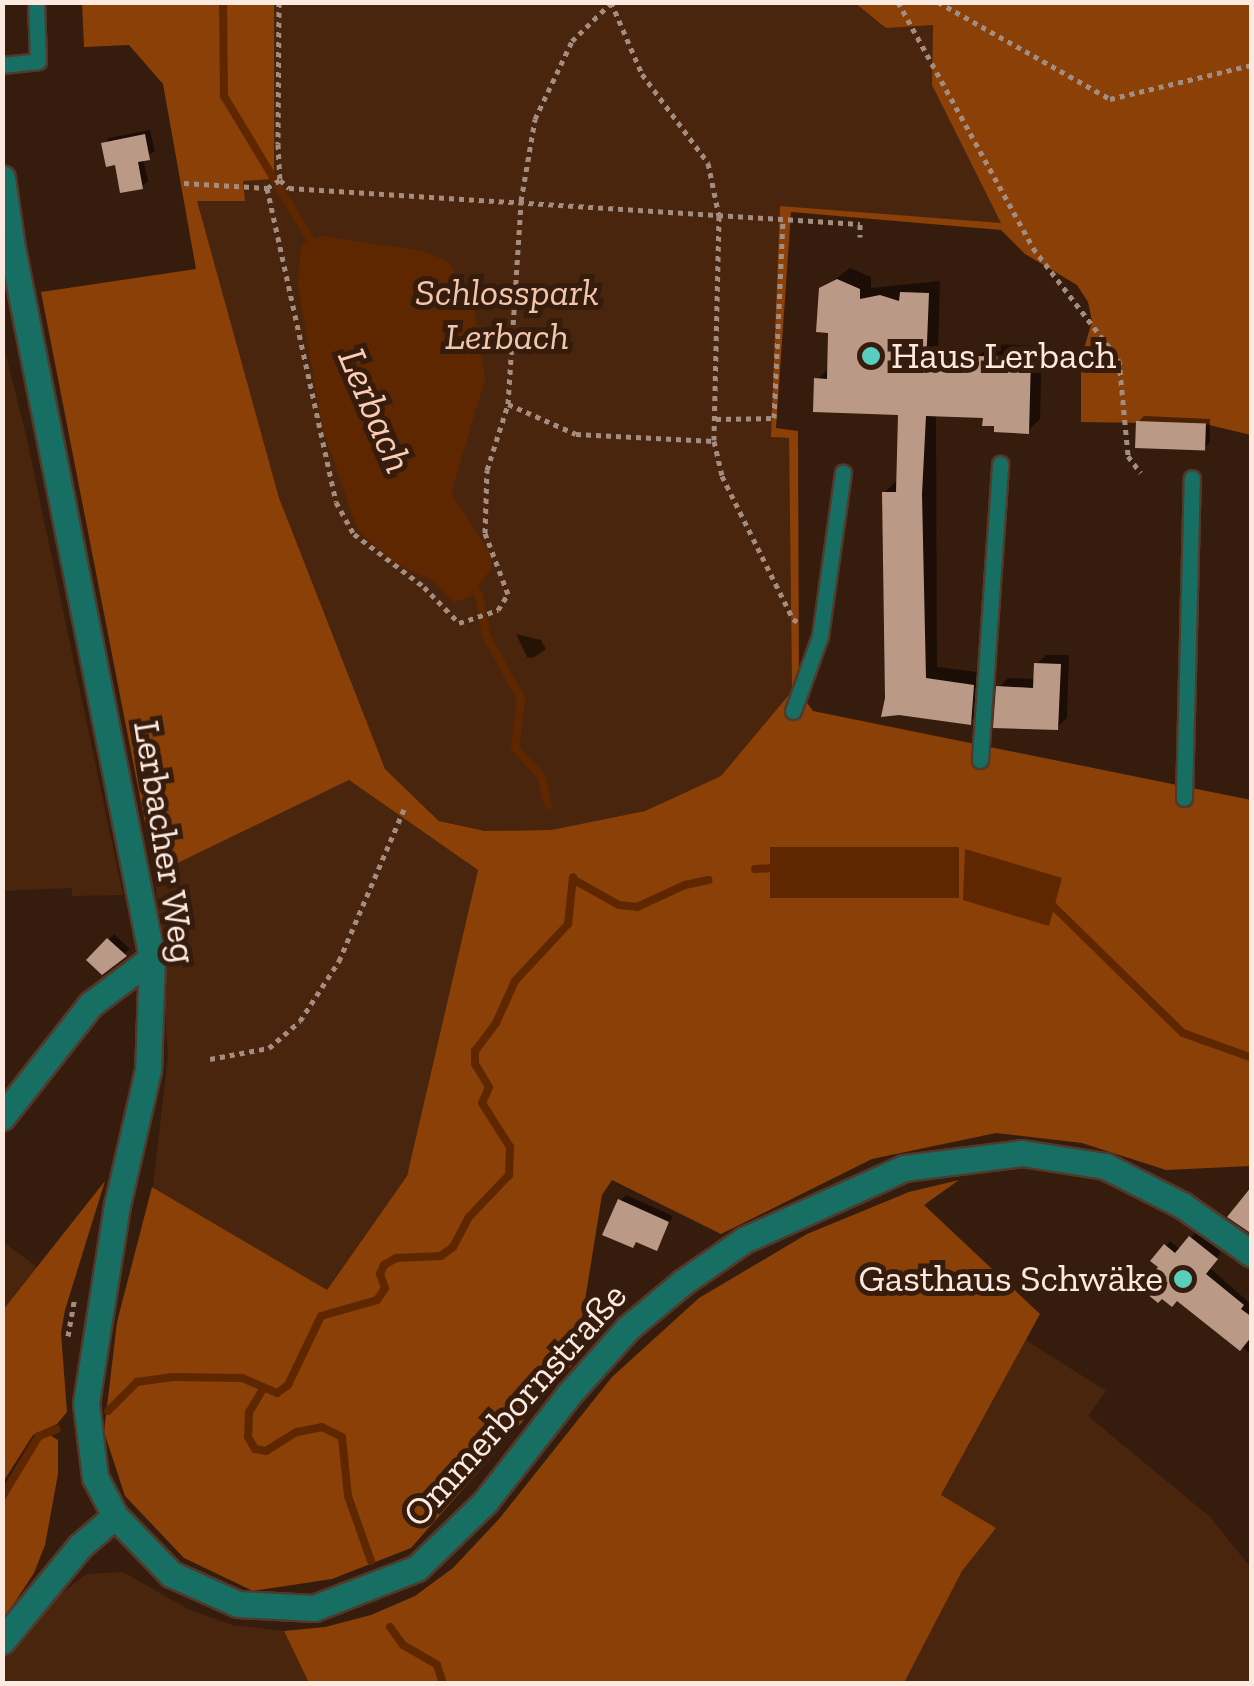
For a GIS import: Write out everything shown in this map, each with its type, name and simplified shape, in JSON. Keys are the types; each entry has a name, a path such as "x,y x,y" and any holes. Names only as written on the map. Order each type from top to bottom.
{"street":[{"name":"Lerbacher Weg","path":"2,178 12,248 152,958 148,1070 117,1205 86,1403 95,1477 115,1516"},
{"path":"2,1117 91,1004 152,958"},
{"name":"Ommerbornstraße","path":"115,1516 171,1574 238,1604 314,1608 417,1568 485,1502 569,1394 628,1328 683,1282 744,1240 904,1168 1022,1153 1105,1166 1182,1204 1252,1254"},
{"path":"2,1641 80,1546 115,1516"}],"lane":[{"path":"2,65 38,61 36,2"},
{"path":"980,760 1000,464"},
{"path":"793,711 820,636 844,473"},
{"path":"1184,798 1192,478"}],"path":[{"path":"279,2 280,180"},
{"path":"267,188 336,502 354,534 424,587 458,623 498,610 508,594 485,534 487,470 508,404 521,201 535,119 572,41 611,2 642,74 708,163 720,216 714,441 722,476 792,619 820,636"},
{"path":"898,2 1034,248 1120,360 1128,456 1141,473"},
{"path":"938,2 1110,99 1252,65"},
{"path":"184,182 267,188 280,180"},
{"path":"280,180 290,188 308,191 860,224 860,238"},
{"path":"714,420 774,418 782,220"},
{"path":"508,404 576,434 714,441"},
{"path":"210,1060 269,1048 300,1021 339,961 404,809"},
{"path":"68,1352 69,1315 81,1280"}],"green space":[{"name":"Schlosspark Lerbach","path":"855,2 886,28 933,25 932,85 1002,224 780,206 772,437 789,438 792,691 721,776 645,811 551,830 485,831 440,821 385,769 339,662 279,498 196,200 244,201 243,181 274,179 274,3"},
{"path":"3,343 123,895 72,896 72,888 3,891"},
{"path":"349,780 478,870 407,1176 326,1291 153,1187 168,1056 155,874"},
{"path":"3,1242 37,1267 3,1310"},
{"path":"1026,1340 1106,1391 1088,1416 1210,1517 1251,1568 1251,1683 904,1684 962,1571 995,1528 941,1496"},
{"path":"123,1572 188,1609 232,1625 284,1631 309,1683 3,1683 2,1654 51,1588 60,1595 86,1574"}],"shaded area":[{"path":"82,3 274,3 274,179 243,181 245,201 197,201 279,498 385,769 439,821 485,831 551,830 645,811 721,776 792,691 789,438 771,437 780,206 1001,223 932,85 933,25 886,28 855,3 1251,3 1251,435 1205,424 1081,422 1081,359 1092,321 1088,302 1077,285 1025,254 1001,230 791,212 776,428 798,431 799,692 813,711 1251,800 1251,1166 1166,1170 1082,1143 996,1133 872,1159 721,1234 612,1180 602,1195 575,1362 411,1548 332,1579 253,1591 184,1558 125,1496 104,1432 117,1322 152,1187 327,1290 407,1176 478,870 349,780 155,874 41,292 196,269 163,84 129,45 84,47"},
{"path":"959,1180 924,1205 1040,1314 941,1495 996,1528 962,1571 904,1683 309,1683 284,1631 325,1627 371,1615 415,1596 453,1568 499,1519 612,1377 699,1298 807,1234 909,1192"},
{"path":"105,1181 61,1333 67,1412 57,1424 33,1435 3,1482 3,1310"},
{"path":"53,1431 50,1435 58,1440 58,1474 45,1545 34,1573 3,1620 3,1496 35,1439"}],"water":[{"path":"322,236 422,251 448,261 474,306 485,380 451,493 491,555 491,569 470,597 454,602 431,579 395,564 358,531 322,427 298,285 301,245"},
{"path":"770,847 959,847 959,898 770,898"},
{"path":"965,849 1062,878 1049,926 963,900"}],"building":[{"path":"145,134 150,160 138,162 143,189 120,193 115,165 106,167 101,143"},
{"path":"837,279 860,289 860,299 880,295 899,301 900,292 929,293 926,368 974,370 975,356 1031,357 1029,434 994,432 994,426 982,426 983,418 926,416 922,494 926,678 974,685 971,725 899,715 881,717 885,698 882,492 896,492 898,415 813,412 814,378 827,379 828,333 816,332 819,288"},
{"path":"1136,421 1206,423 1205,450 1135,448"},
{"path":"1034,663 1061,664 1058,730 993,728 996,686 1033,688"},
{"path":"107,938 127,956 102,975 86,960"},
{"path":"1252,1186 1252,1234 1227,1217"},
{"path":"618,1199 669,1222 657,1251 636,1242 633,1248 602,1235"},
{"path":"1189,1236 1218,1259 1206,1274 1244,1305 1241,1309 1252,1317 1252,1336 1240,1351 1177,1301 1172,1307 1162,1299 1158,1303 1141,1289 1158,1267 1150,1261 1164,1244 1175,1253"}],"waterway":[{"name":"Lerbach","path":"223,2 224,96 315,247"},
{"name":"Lerbach","path":"471,584 479,595 486,635 521,699 515,748 541,776 548,805"},
{"path":"755,869 777,868"},
{"name":"Lerbach","path":"108,1411 137,1382 173,1377 242,1378 277,1393 288,1385 321,1316 377,1300 385,1288 380,1274 384,1265 396,1258 441,1256 453,1247 469,1217 509,1175 510,1147 482,1103 489,1087 475,1064 475,1051 496,1023 515,981 568,924 573,877"},
{"path":"576,881 619,905 637,907 685,885 708,880"},
{"path":"1049,902 1183,1033 1252,1058"},
{"path":"263,1389 249,1412 248,1437 255,1449 266,1451 297,1432 322,1427 342,1437 348,1496 371,1561"},
{"name":"Lerbach","path":"2,1497 39,1436 57,1429"},
{"path":"390,1627 403,1645 437,1665 443,1684"}],"place":[{"name":"Haus Lerbach","path":"871,356"},
{"name":"Gasthaus Schwäke","path":"1183,1279"}]}
